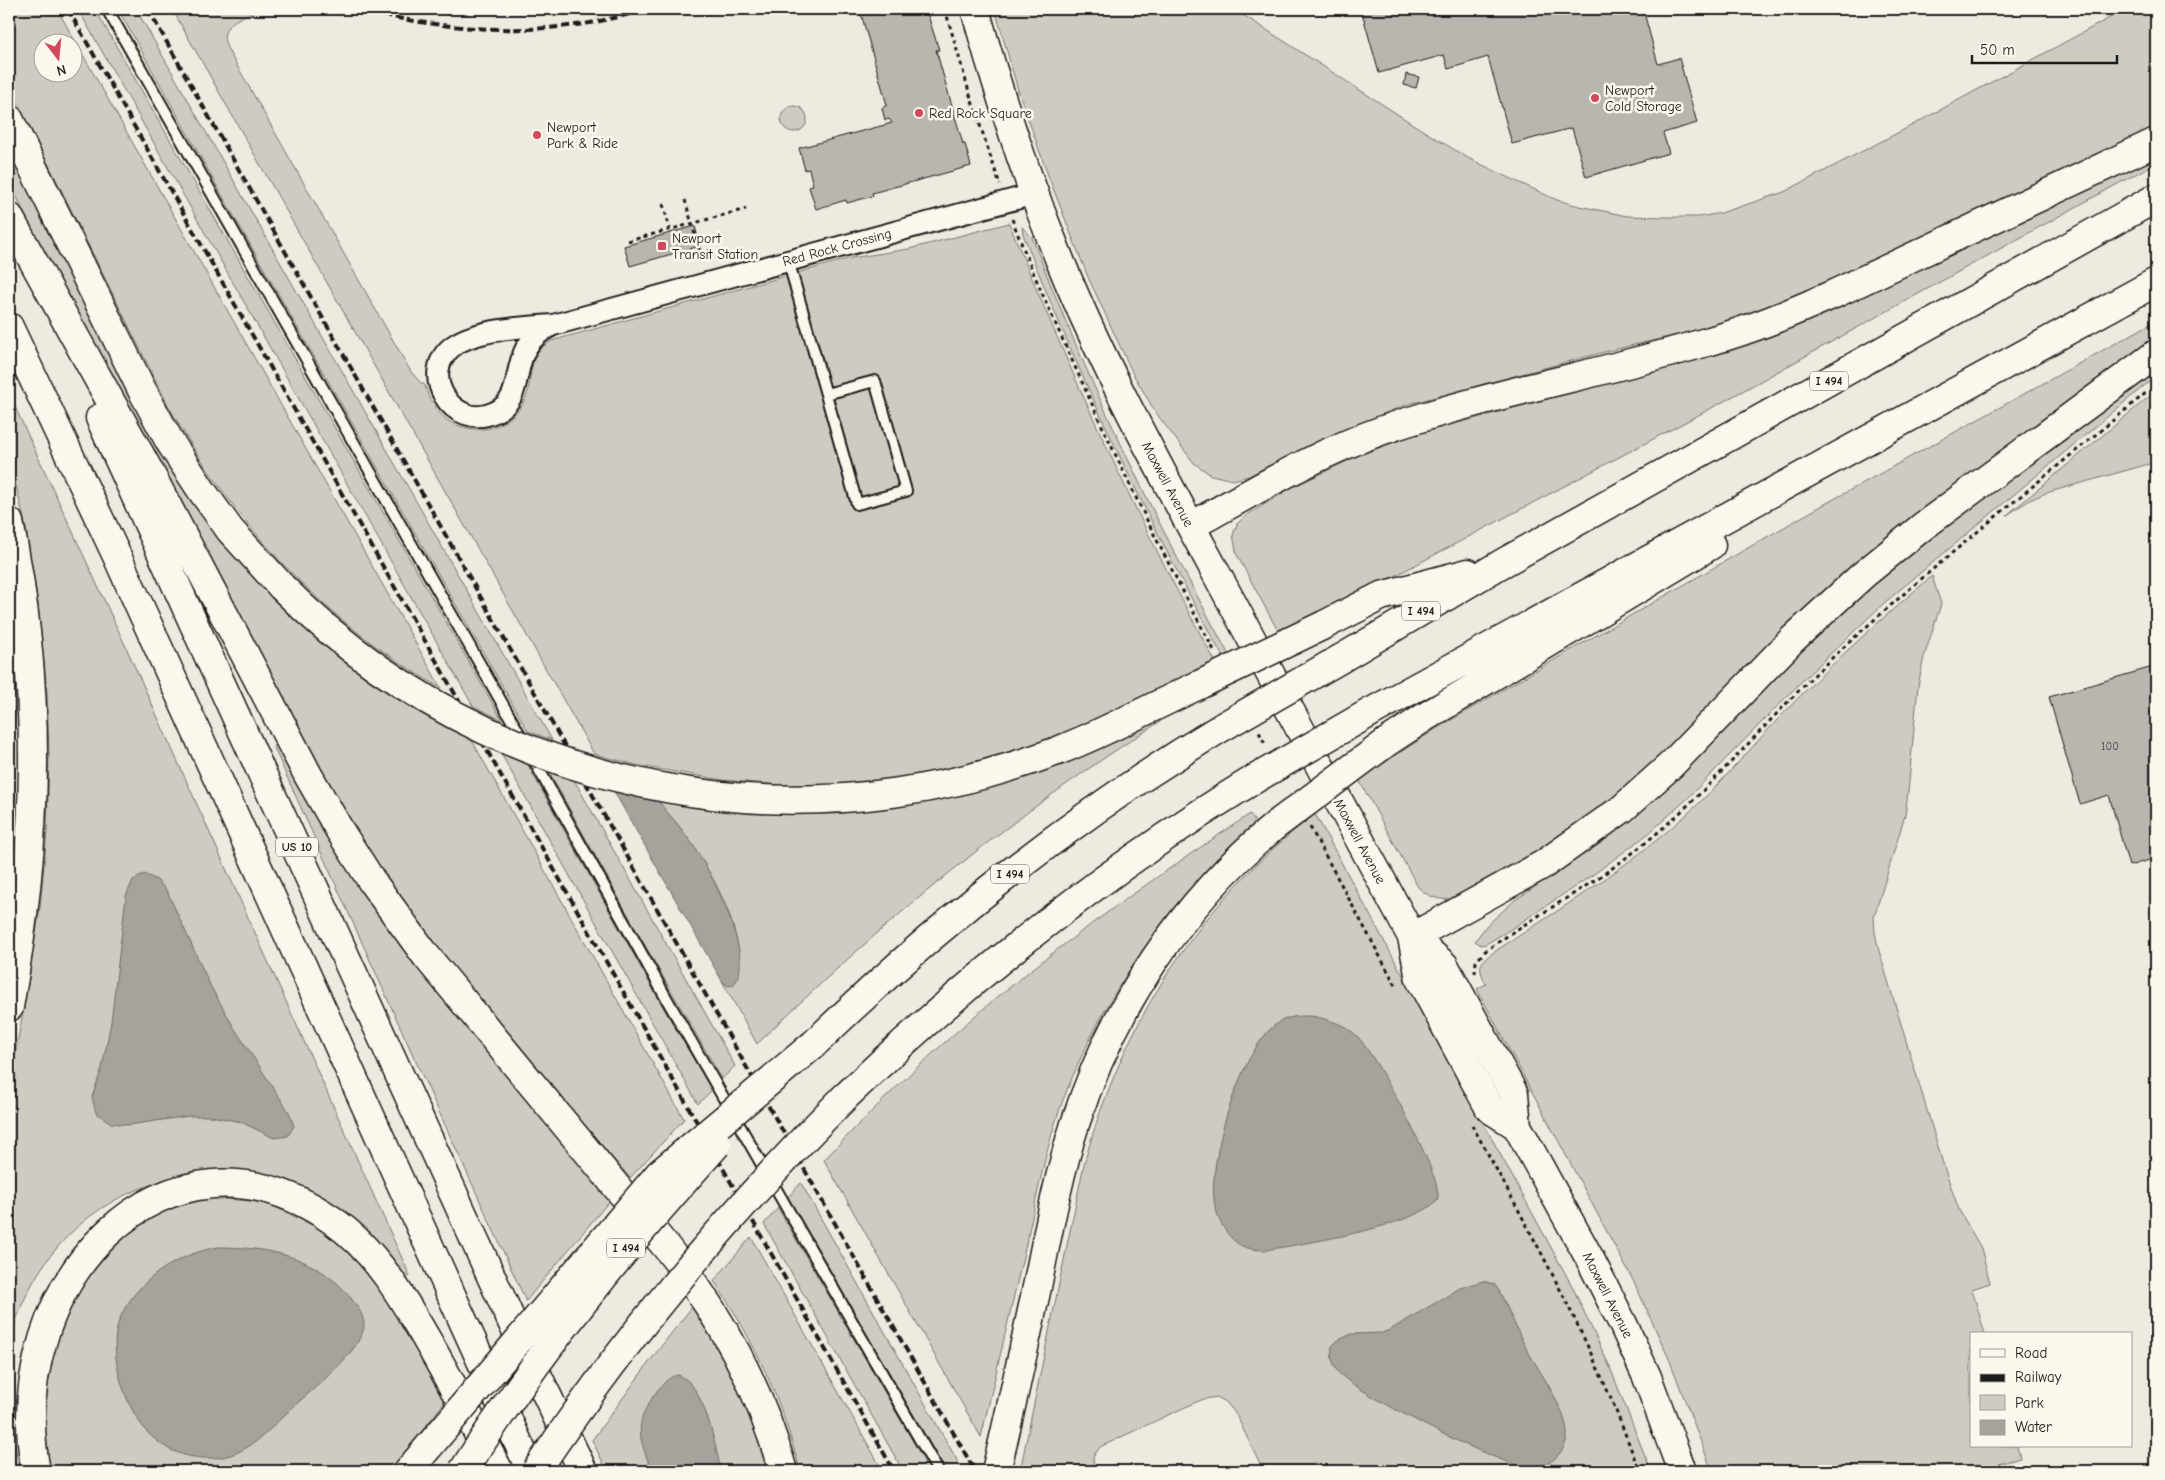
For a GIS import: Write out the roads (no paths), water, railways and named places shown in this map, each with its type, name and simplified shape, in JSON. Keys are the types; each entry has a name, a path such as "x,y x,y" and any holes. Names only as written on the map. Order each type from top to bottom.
{"main road":[{"name":"Maxwell Avenue","path":"975,9 1001,97 1034,194 1071,287 1104,358 1191,526 1412,937 1444,965 1514,1094 1517,1126 1590,1259 1623,1324 1647,1377 1682,1471"},
{"path":"9,118 142,390 170,442 202,492 230,530 282,587 328,630 378,669 444,710 490,734 562,762 620,779 672,790 721,796 797,800 840,799 889,794 958,781 1010,767 1061,749 1201,684 1382,596 1501,564"},
{"path":"1191,526 1301,467 1382,431 1489,399 1693,346 1784,315 1834,294 2156,142"},
{"name":"I 494","path":"463,1471 526,1378 605,1273 719,1141 814,1044 890,973 1011,873 1114,797 1224,726 1501,564 2156,198"},
{"path":"9,217 149,471 304,767 340,831 392,910 427,957 667,1248 704,1297 729,1338 749,1377 770,1428 782,1471"},
{"name":"US 10","path":"9,224 144,511 508,1313 582,1469"},
{"path":"536,1471 604,1374 680,1277 766,1178 844,1098 924,1025 1024,939 1130,860 1253,780 1371,712 2156,282"},
{"path":"9,327 124,572 531,1471"},
{"path":"1412,937 1544,864 1615,814 1660,776 1774,658 1863,575 1922,526 2156,354"},
{"path":"997,1471 1058,1183 1078,1115 1106,1046 1140,982 1190,912 1228,868 1277,824 1388,742 1500,672 1668,573 1914,416"},
{"path":"9,522 24,603 34,761 29,874 9,1007"},
{"path":"408,1471 658,1174 814,1044"},
{"path":"36,1471 26,1447 20,1420 17,1375 26,1327 36,1301 50,1274 87,1234 119,1211 170,1190 217,1185 254,1188 305,1204 332,1220 362,1246 382,1269 406,1305 499,1471"}],"street":[{"name":"Red Rock Crossing","path":"553,324 540,331 529,342 520,362 514,393 507,403 496,412 481,416 467,414 454,408 445,399 439,385 439,370 445,356 456,344 504,329 553,324 1034,194"}],"lane":[{"path":"107,9 482,666 669,1003 938,1471"},
{"path":"788,260 857,504 906,491 875,381 826,394"}],"water":[{"path":"613,790 640,794 657,800 681,828 700,856 723,901 737,941 740,959 739,974 733,985 728,986 722,981"},
{"path":"144,874 157,880 167,891 211,987 235,1029 289,1112 294,1126 288,1136 274,1138 241,1122 211,1116 189,1116 129,1125 111,1123 96,1113 92,1097 102,1068 111,1022 126,896 133,880"},
{"path":"1297,1016 1311,1016 1329,1020 1346,1027 1365,1046 1392,1090 1421,1145 1437,1189 1437,1200 1426,1209 1384,1226 1266,1250 1247,1248 1237,1243 1228,1234 1221,1224 1215,1206 1214,1181 1216,1158 1222,1133 1239,1081 1262,1039 1275,1025 1283,1020"},
{"path":"218,1247 236,1247 273,1252 307,1263 323,1272 351,1298 362,1315 364,1328 354,1348 339,1365 258,1440 232,1455 200,1458 180,1454 162,1445 137,1418 122,1386 115,1351 116,1335 119,1321 126,1307 146,1282 173,1263 188,1256"},
{"path":"1483,1281 1494,1284 1498,1289 1524,1344 1551,1390 1563,1415 1566,1426 1566,1442 1559,1454 1543,1466 1530,1468 1491,1456 1402,1413 1353,1384 1340,1374 1333,1361 1331,1354 1332,1346 1337,1341 1351,1334 1382,1333 1390,1330 1460,1288"},
{"path":"678,1375 687,1380 702,1402 712,1432 721,1471 652,1471 641,1439 641,1422 649,1402 657,1391 669,1379"}],"railway":[{"path":"68,9 894,1471"},
{"path":"148,9 975,1471"},
{"path":"360,9 416,21 474,28 504,29 562,27 590,23 653,9"}],"place":[{"name":"Newport Cold Storage","path":"1595,98"},
{"name":"Red Rock Square","path":"919,113"},
{"name":"Newport Park & Ride","path":"537,135"},
{"name":"Newport Transit Station","path":"662,246"}]}
